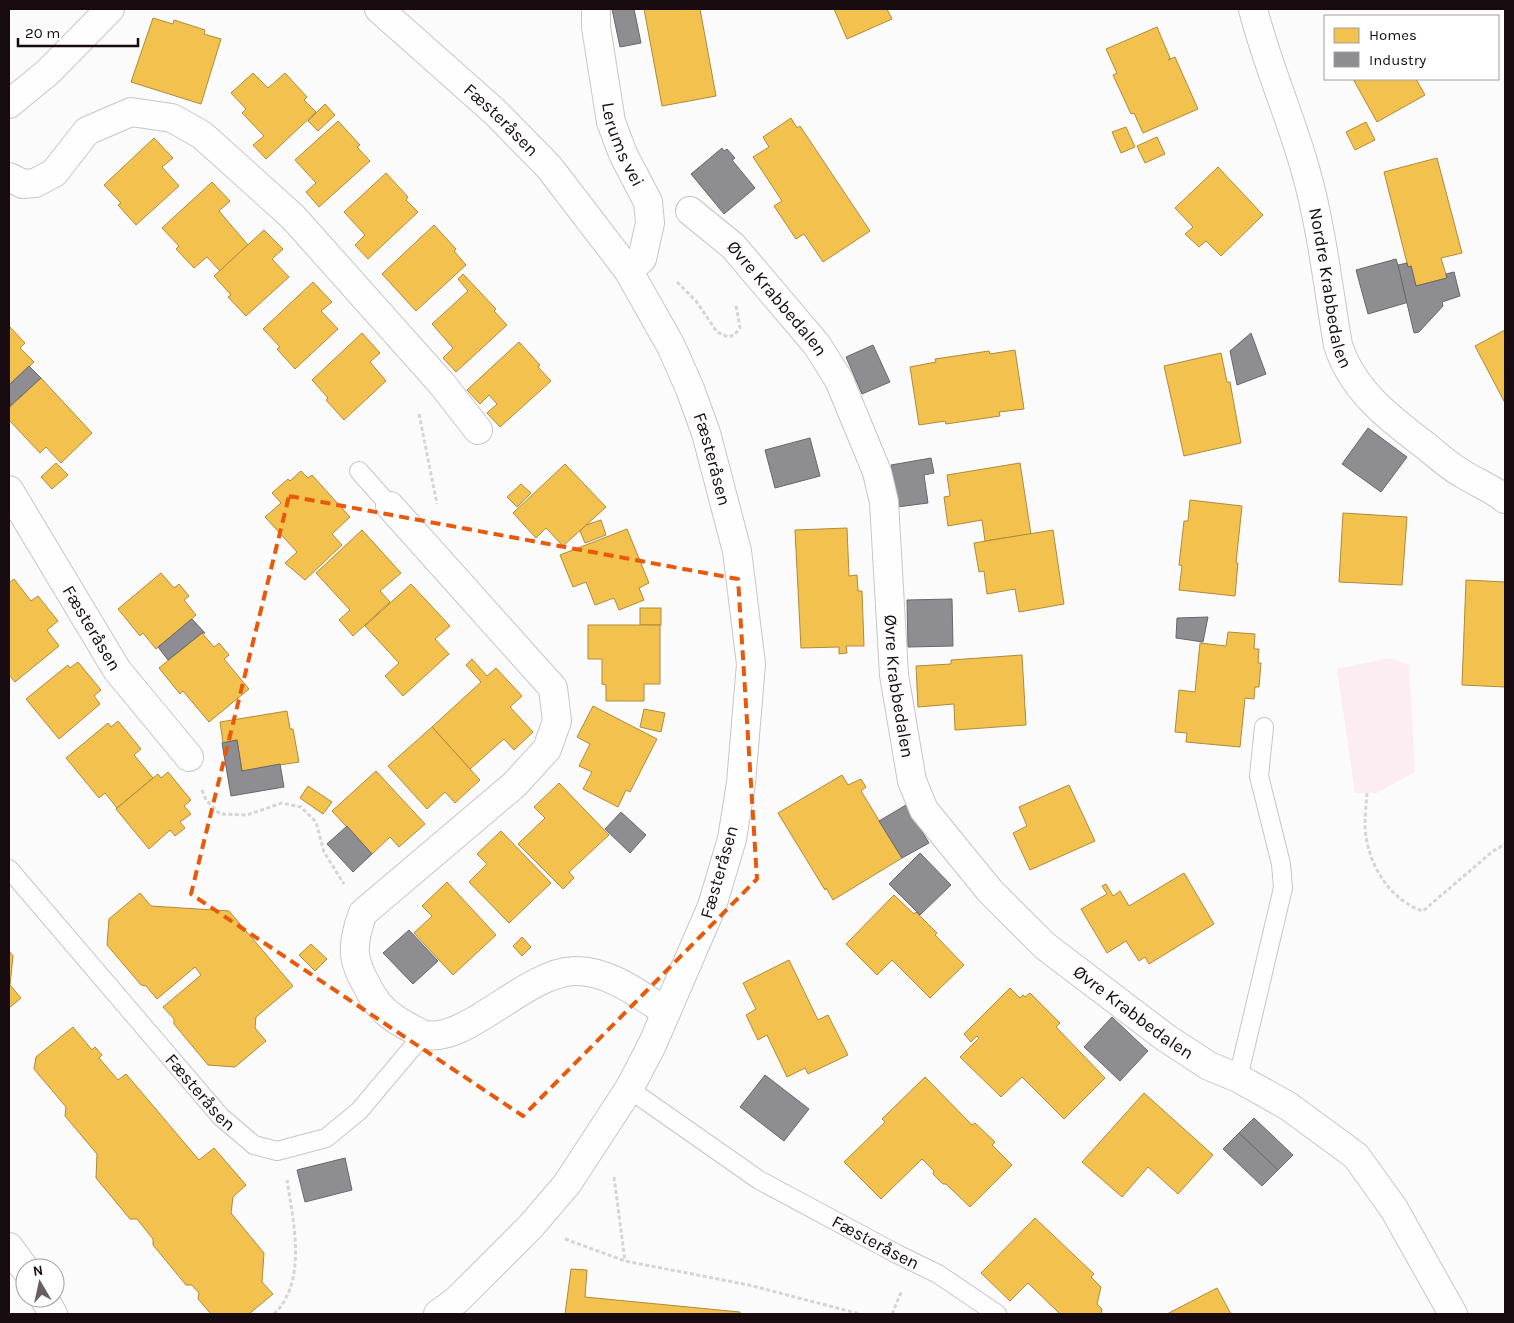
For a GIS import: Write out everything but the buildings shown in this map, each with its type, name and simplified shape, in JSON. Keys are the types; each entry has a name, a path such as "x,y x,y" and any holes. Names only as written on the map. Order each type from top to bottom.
{"street":[{"path":"9,104 48,72 110,9"},
{"name":"Fæsteråsen","path":"379,9 494,112 549,167 628,270 671,346 690,388 706,433 737,551 751,664 742,783 732,839 712,906 666,1012 629,1089 572,1178 531,1226 457,1300 438,1314"},
{"name":"Lerums vei","path":"596,9 596,27 611,122 623,154 648,202 650,223 642,259 628,270"},
{"name":"Nordre Krabbedalen","path":"1253,9 1263,48 1306,171 1338,345 1344,365 1367,395 1394,422 1462,474 1496,491 1505,499"},
{"path":"9,177 23,184 35,183 54,173 87,131 131,112 172,118 202,135 293,217 442,384 478,430"},
{"name":"Øvre Krabbedalen","path":"690,211 732,246 817,345 839,380 877,472 884,502 894,675 912,781 924,810 990,891 1045,946 1166,1038 1209,1066 1238,1078 1288,1106 1356,1156 1394,1209 1453,1314"},
{"name":"Fæsteråsen","path":"9,490 117,670 189,757"},
{"path":"390,506 553,688 557,721 547,748 514,785 363,913 354,938 358,969 377,1004 394,1019 423,1034 447,1034 466,1026 525,988 572,971 592,972 613,980 666,1012"},
{"path":"9,1247 17,1258"}],"lane":[{"path":"359,471 390,506"},
{"path":"1238,1078 1283,888 1281,864 1259,776 1264,727"},
{"name":"Fæsteråsen","path":"9,869 221,1117 254,1145 277,1151 326,1138 359,1112 423,1034"},
{"name":"Fæsteråsen","path":"629,1089 759,1180 938,1274 997,1314"}],"path":[{"path":"628,270 663,271 696,301 717,332 728,337 734,335 740,328 735,300"},
{"path":"437,506 418,409 442,384"},
{"path":"189,757 206,800 220,814 247,815 282,803 301,807 316,822 324,852 363,913"},
{"path":"1367,793 1365,829 1373,859 1386,886 1407,906 1424,910 1492,851 1505,844"},
{"path":"274,1314 290,1289 296,1260 283,1149"},
{"path":"615,1169 613,1180 625,1261"},
{"path":"531,1226 625,1261 748,1285 860,1314"}],"highlighted area":[{"path":"289,496 738,579 757,879 523,1116 191,894"}],"shaded area":[{"path":"1390,658 1409,665 1415,772 1377,793 1355,793 1337,669"}]}
